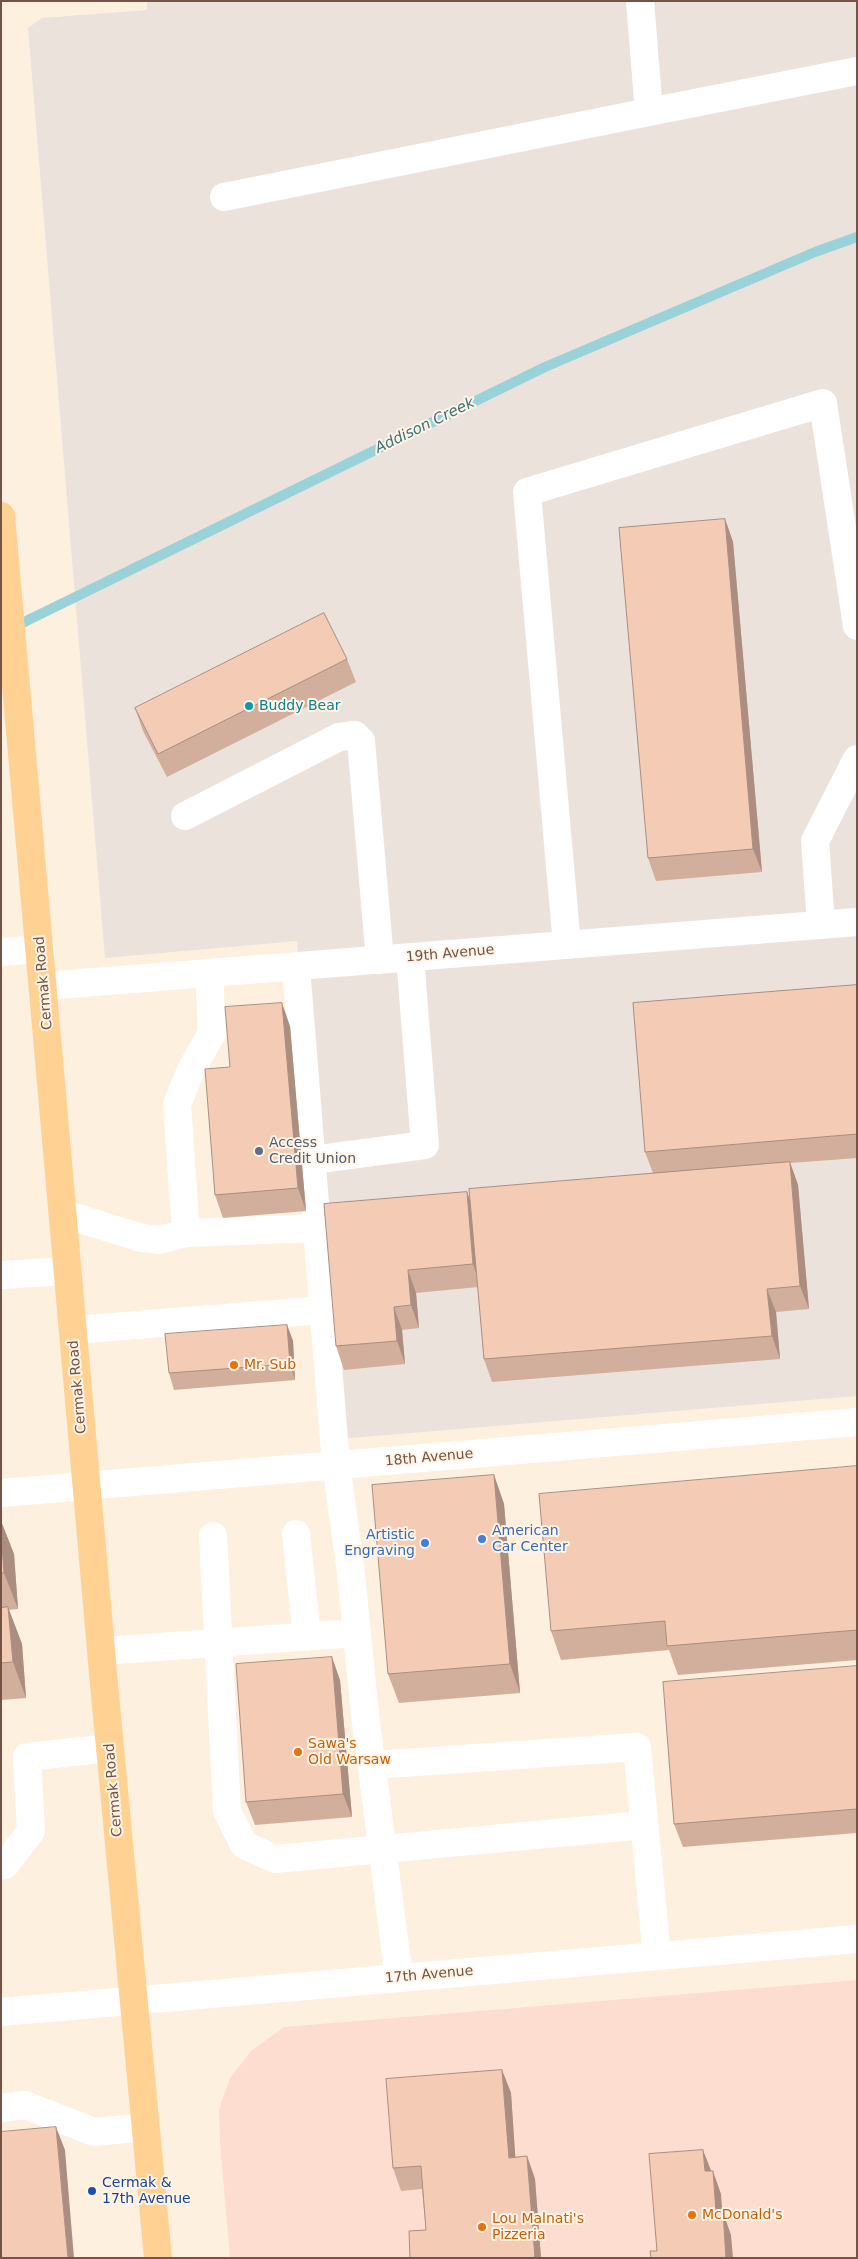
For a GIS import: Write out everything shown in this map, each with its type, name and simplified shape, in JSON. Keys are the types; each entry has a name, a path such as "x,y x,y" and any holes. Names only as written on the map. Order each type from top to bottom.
{"main road":[{"name":"Cermak Road","path":"1,516 22,733 101,1651 158,2258"}],"street":[{"path":"640,1 649,112"},
{"path":"224,197 857,71"},
{"path":"567,945 527,492 823,403 857,626"},
{"path":"185,816 339,737 355,735 361,741 380,960"},
{"path":"821,924 815,840 857,759"},
{"name":"19th Avenue","path":"44,986 857,922"},
{"path":"1,952 41,949"},
{"path":"312,1160 425,1145 410,957"},
{"path":"296,966 336,1465 399,1978"},
{"path":"186,1233 177,1104 191,1070 212,1033 209,973"},
{"path":"64,1214 142,1238 160,1240 186,1233 317,1228"},
{"path":"1,1275 68,1271"},
{"path":"74,1330 324,1310"},
{"name":"18th Avenue","path":"1,1494 857,1422"},
{"path":"296,1534 307,1637"},
{"path":"212,1536 227,1810 244,1845 275,1859 644,1825"},
{"path":"101,1651 357,1633"},
{"path":"372,1764 637,1746 656,1956"},
{"path":"1,1866 6,1865 31,1831 27,1757 110,1748"},
{"name":"17th Avenue","path":"1,2012 857,1939"},
{"path":"1,2108 25,2105 94,2132 146,2127"}],"shaded area":[{"path":"147,1 857,1 857,1396 338,1439 297,941 105,958 28,28 42,18 147,10"},
{"path":"857,1980 857,2258 230,2258 220,2143 219,2109 230,2078 251,2051 284,2027"}],"building":[{"path":"725,519 753,849 648,858 619,528"},
{"path":"324,613 347,659 158,754 135,708"},
{"path":"857,985 857,1134 645,1152 633,1003"},
{"name":"Access Credit Union","path":"282,1003 298,1188 215,1195 205,1069 230,1067 225,1007"},
{"path":"790,1162 800,1286 767,1289 772,1336 484,1359 469,1189"},
{"path":"467,1192 473,1264 408,1270 411,1305 394,1307 397,1341 336,1346 324,1204"},
{"path":"287,1325 290,1364 169,1373 165,1334"},
{"path":"857,1466 857,1630 667,1646 665,1621 551,1631 539,1494"},
{"path":"494,1475 510,1664 388,1674 372,1485"},
{"path":"1,1533 4,1573 1,1573"},
{"path":"8,1607 13,1662 1,1663 1,1608"},
{"name":"Sawa's Old Warsaw","path":"332,1657 343,1794 246,1802 236,1664"},
{"path":"857,1666 857,1809 674,1824 663,1682"},
{"path":"502,2070 509,2158 527,2156 535,2258 410,2258 409,2231 426,2230 421,2166 393,2168 386,2079"},
{"path":"56,2127 68,2258 1,2258 1,2132"},
{"name":"McDonald's","path":"703,2150 705,2171 713,2171 716,2212 723,2212 726,2258 651,2258 650,2251 657,2251 649,2154"}],"waterway":[{"name":"Addison Creek","path":"12,628 545,367 815,252 857,237"}],"place":[{"name":"Buddy Bear","path":"249,706"},
{"name":"Access Credit Union","path":"259,1151"},
{"name":"Mr. Sub","path":"234,1365"},
{"name":"American Car Center","path":"482,1539"},
{"name":"Artistic Engraving","path":"425,1543"},
{"name":"Sawa's Old Warsaw","path":"298,1752"},
{"name":"Cermak & 17th Avenue","path":"92,2191"},
{"name":"McDonald's","path":"692,2215"},
{"name":"Lou Malnati's Pizzeria","path":"482,2227"}]}
